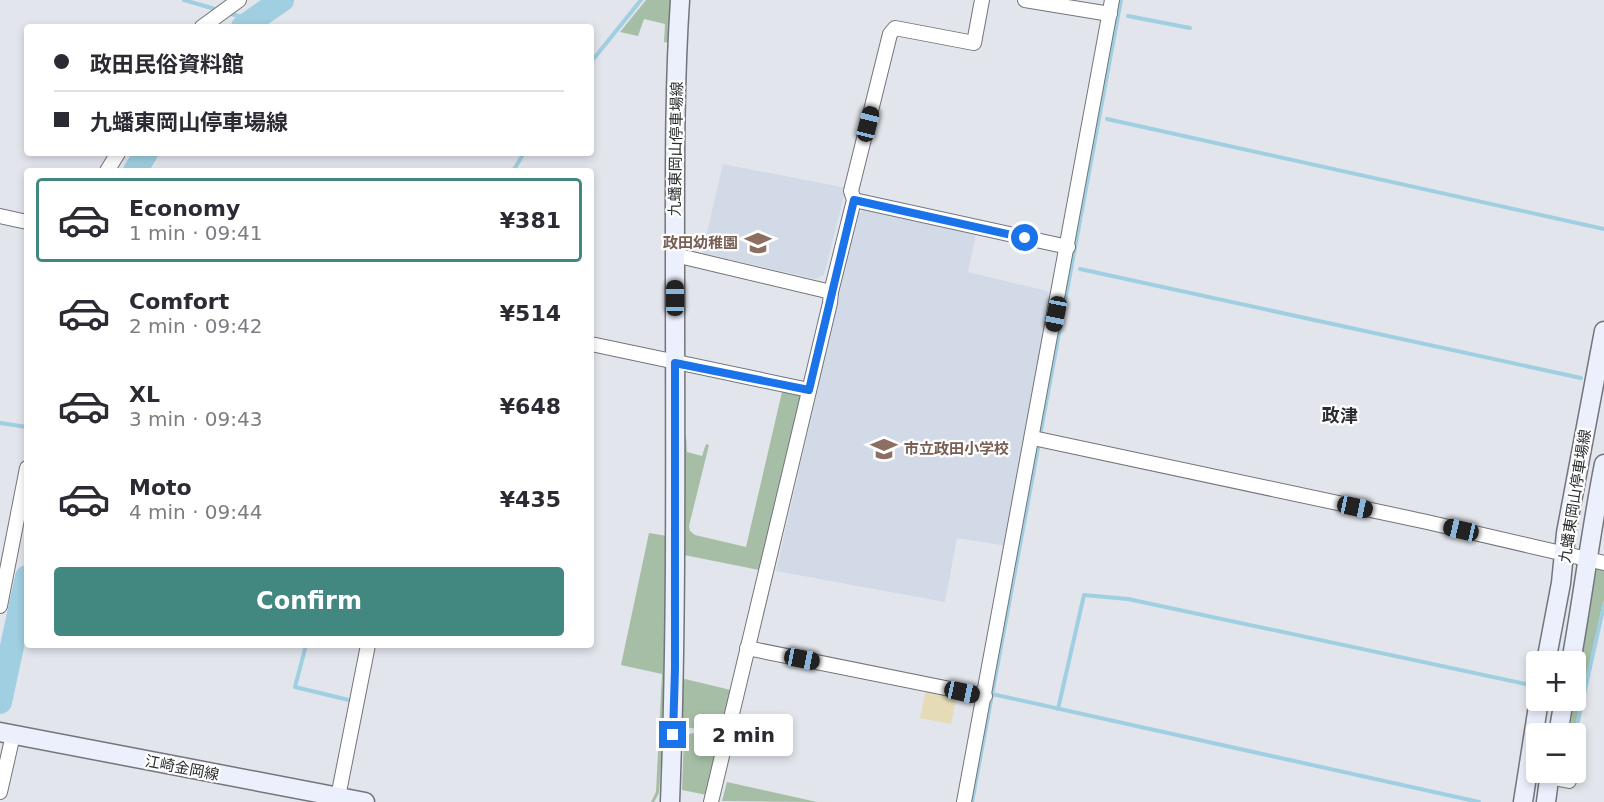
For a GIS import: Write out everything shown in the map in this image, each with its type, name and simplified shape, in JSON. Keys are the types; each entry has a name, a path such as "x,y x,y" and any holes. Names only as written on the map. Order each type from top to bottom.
{"main road":[{"name":"九蟠東岡山停車場線","path":"670,802 675,669 675,255 677,42 680,0"},
{"name":"九蟠東岡山停車場線","path":"1548,651 1560,593 1566,532 1604,331"},
{"name":"九蟠東岡山停車場線","path":"1574,651 1596,561 1604,464"},
{"name":"江崎金岡線","path":"7,734 332,799 365,802"},
{"path":"1523,802 1526,783"},
{"path":"1546,802 1549,783"}],"street":[{"path":"206,24 239,0"},
{"path":"711,802 751,649 831,292 854,200 851,191 890,34 895,28 974,43 982,0"},
{"path":"1025,0 1110,14"},
{"path":"964,802 1038,439 1068,247 1112,0"},
{"path":"854,200 1068,247"},
{"path":"0,216 24,221"},
{"path":"675,255 831,292"},
{"path":"594,345 809,390"},
{"path":"1038,439 1596,561"},
{"path":"0,606 24,483"},
{"path":"332,799 367,648"},
{"path":"751,649 985,696"},
{"path":"0,792 7,734"}],"shaded area":[{"path":"723,164 846,188 824,275 815,279 702,253"},
{"path":"866,209 976,234 968,272 1055,293 1007,546 957,538 945,602 776,571 818,388 816,384 856,215"}],"green space":[{"path":"646,0 672,0 669,43 664,42 665,24 644,19 638,36 620,32"},
{"path":"782,392 802,396 764,571 684,555 684,436 687,452 702,456 706,444 709,445 689,526 690,531 695,535 746,547"},
{"path":"649,533 667,536 667,674 659,793 654,802 651,802 656,792 662,674 621,665"},
{"path":"1597,567 1604,568 1604,600 1586,680 1586,651 1583,651"},
{"path":"683,680 735,691 724,729 714,731 682,725"},
{"path":"1573,711 1579,711 1576,723 1571,723"},
{"path":"692,733 720,740 707,795 682,790 684,737"},
{"path":"727,782 817,802 722,801"}],"sand":[{"path":"926,689 957,695 951,724 920,718"}],"waterway":[{"path":"184,0 215,9"},
{"path":"247,24 282,0"},
{"path":"594,58 641,0"},
{"path":"1040,436 1121,0"},
{"path":"231,14 253,20"},
{"path":"1128,16 1190,28"},
{"path":"1107,119 1604,229"},
{"path":"137,168 144,156"},
{"path":"515,168 522,156"},
{"path":"1080,269 1581,378"},
{"path":"0,423 24,427"},
{"path":"972,802 1039,443"},
{"path":"0,702 24,591"},
{"path":"1058,709 1084,595 1128,599 1526,684"},
{"path":"1577,723 1604,605"},
{"path":"305,648 295,687 353,701"},
{"path":"992,694 1479,802"}],"place":[{"name":"政田幼稚園","path":"758,243"},
{"name":"市立政田小学校","path":"884,449"}],"district":[{"name":"政津","path":"1340,415"}],"route":[{"path":"673,735 675,363 809,390 854,200 1025,238"}]}
